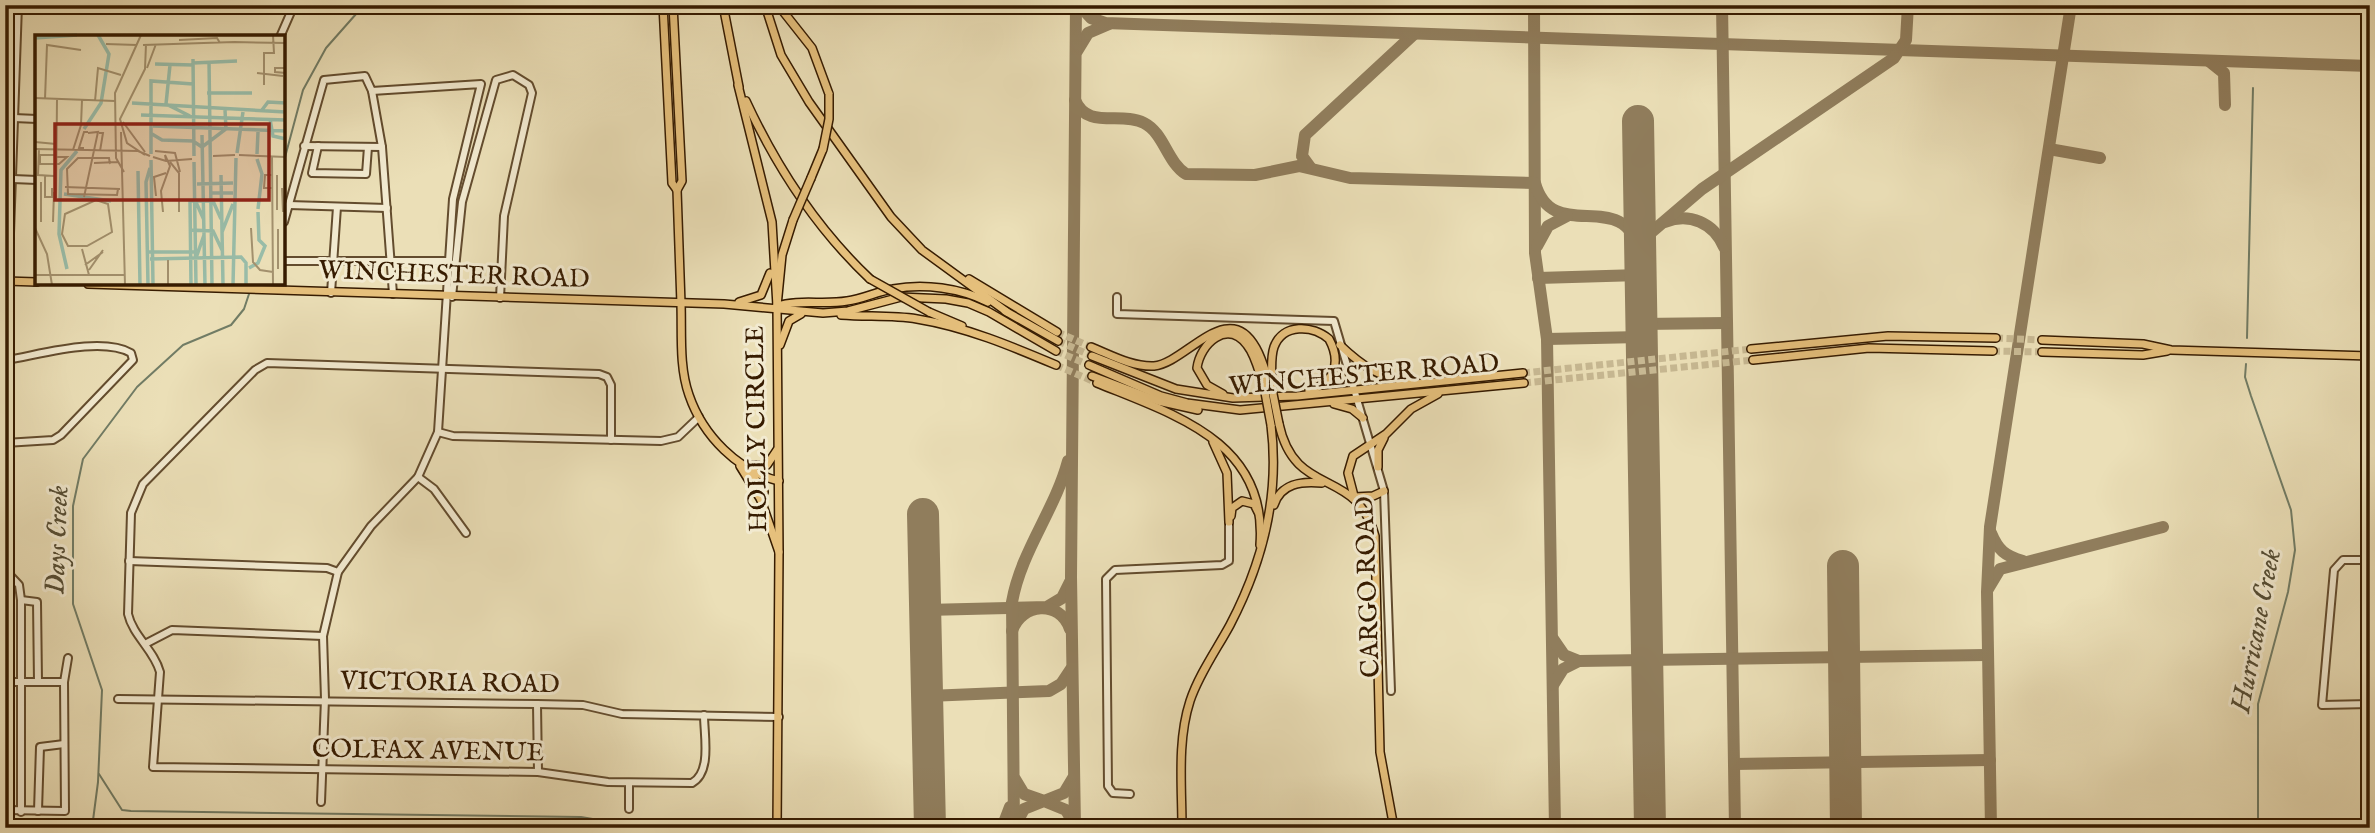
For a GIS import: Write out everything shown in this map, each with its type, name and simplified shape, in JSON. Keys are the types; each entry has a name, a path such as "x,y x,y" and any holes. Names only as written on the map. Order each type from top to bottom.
{"main road":[{"path":"663,5 672,183 677,190"},
{"path":"674,5 682,181 677,190 684,375 688,394 699,417 738,463 761,500 779,552"},
{"path":"723,5 738,85 770,205 776,306"},
{"path":"765,5 781,55 809,102 891,217 937,262 1007,312"},
{"path":"776,306 782,255 822,149 829,119 829,94 812,48 778,5"},
{"path":"738,85 759,129 806,207 832,242 870,279 929,312 1056,365"},
{"path":"733,304 761,295 766,288 773,244"},
{"path":"937,262 1057,332"},
{"path":"8,281 35,282"},
{"name":"WINCHESTER ROAD","path":"200,285 331,293 733,304 776,306 804,313 867,307 901,297 946,299 968,303 989,312 1056,351"},
{"name":"WINCHESTER ROAD","path":"776,306 787,303 846,302 892,289 921,287 968,294 1058,341"},
{"name":"HOLLY CIRCLE","path":"776,306 779,446 777,828"},
{"path":"777,356 789,321 795,315 804,313"},
{"path":"823,313 915,319 998,341"},
{"path":"1270,516 1275,424 1272,357 1278,340 1286,332 1308,328 1329,339 1336,364 1328,383 1297,396"},
{"path":"1091,347 1126,362 1155,366 1178,357 1217,330 1236,330 1251,340 1258,350 1273,394"},
{"path":"1233,398 1207,385 1199,376 1197,368 1200,351 1213,338 1228,335 1244,341 1253,354 1275,424 1293,460 1326,483 1355,497 1373,496 1384,491"},
{"path":"1751,349 1888,336 1996,338"},
{"path":"2042,340 2143,344 2171,350 2370,356"},
{"path":"1340,345 1371,371 1390,379 1431,383"},
{"path":"1753,360 1870,348 1993,351"},
{"path":"2042,352 2143,355 2171,350"},
{"name":"WINCHESTER ROAD","path":"1523,373 1297,396 1233,398 1176,389 1091,361 1161,396 1187,403 1240,410 1524,383"},
{"path":"1240,410 1181,407 1094,380 1203,431 1231,455 1246,472 1259,504 1259,556"},
{"path":"1394,828 1380,752 1376,536 1364,507 1355,497 1349,482 1349,464 1353,456 1386,434 1411,409 1446,391"},
{"path":"1327,402 1352,409 1363,418"},
{"path":"1203,431 1216,445 1227,473 1229,522"},
{"path":"1378,467 1378,450 1386,434"},
{"path":"738,463 752,467 767,465 779,446"},
{"path":"738,463 750,471 779,481"},
{"path":"750,471 762,487 761,500"},
{"path":"1182,828 1181,764 1190,700 1246,594 1276,499 1286,487 1298,483 1326,483"},
{"path":"1229,522 1232,509 1238,503 1248,501 1257,508 1261,522"}],"street":[{"path":"5,376 8,217 13,179 18,5"},
{"path":"281,35 294,5"},
{"path":"448,297 462,202 496,80 513,75 529,85 532,93 504,216 500,298"},
{"path":"285,219 324,80 365,76 372,91 382,147 393,263 393,295"},
{"path":"321,802 325,699 323,636 338,572 371,526 418,477 438,432 453,199 481,84 372,91"},
{"path":"14,118 35,119"},
{"path":"304,146 382,147"},
{"path":"318,146 312,173 366,174 368,147"},
{"path":"13,179 35,180"},
{"path":"289,205 387,208"},
{"path":"331,293 337,207"},
{"path":"285,261 447,261"},
{"name":"CARGO ROAD","path":"1117,297 1117,314 1334,321 1384,491 1391,691"},
{"path":"5,443 53,440 61,435 133,360 131,353 118,348 87,346 6,360"},
{"path":"158,699 160,672 156,657 130,623 128,614 131,513 134,499 143,484 255,370 267,363 604,375 611,386 611,440"},
{"path":"438,432 453,436 662,441 678,437 699,417"},
{"path":"418,477 435,489 466,533"},
{"path":"1129,794 1113,793 1108,786 1106,579 1115,570 1222,565 1229,561 1231,553 1229,522"},
{"path":"2370,560 2343,560 2334,570 2322,705 2370,704"},
{"path":"129,561 327,568 338,572"},
{"path":"5,570 19,585 21,600 21,811"},
{"path":"21,600 37,602 38,682"},
{"path":"145,644 172,630 323,636"},
{"path":"5,810 65,811 64,682 68,657"},
{"path":"5,682 64,682"},
{"name":"VICTORIA ROAD","path":"118,699 325,699 583,705 622,714 779,717"},
{"name":"COLFAX AVENUE","path":"158,699 153,767 322,767 538,772 629,783 692,783 699,779 704,771 704,715"},
{"path":"537,704 538,772"},
{"path":"38,811 38,751 43,745 64,744"},
{"path":"629,783 629,809"}],"waterway":[{"name":"Days Creek","path":"285,157 303,90 326,48 364,5"},
{"name":"Hurricane Creek","path":"2247,338 2253,88"},
{"name":"Days Creek","path":"92,828 98,782 102,690 73,604 73,506 83,459 137,387 183,345 231,325 244,309 250,291"},
{"name":"Hurricane Creek","path":"2246,364 2245,377 2291,510 2295,550 2288,592 2258,704 2258,828"},
{"path":"99,774 122,810 131,811 581,817 616,823 620,828"}],"taxiway":[{"path":"1075,828 1071,577 1076,5"},
{"path":"1079,5 1091,18 1105,23 2370,66"},
{"path":"1534,5 1535,253 1547,339 1555,828"},
{"path":"1722,5 1735,828"},
{"path":"1640,253 1647,236 1702,189 1894,58 1906,40 1908,5"},
{"path":"1991,828 1987,592 1990,527 2071,5"},
{"path":"1077,51 1088,33 1109,24"},
{"path":"1310,167 1302,156 1305,135 1414,34"},
{"path":"2209,61 2224,73 2225,105"},
{"path":"1075,100 1080,109 1088,115 1144,123 1156,134 1174,162 1186,174 1255,175 1299,166 1350,178 1535,183 1544,202 1557,211 1604,217 1619,222 1632,233 1640,253"},
{"path":"2049,149 2100,158"},
{"path":"1537,246 1548,226 1567,216"},
{"path":"1665,222 1683,218 1700,222 1714,232 1724,247"},
{"path":"1538,278 1640,275"},
{"path":"1641,324 1727,323"},
{"path":"1547,339 1641,337"},
{"path":"1014,828 1012,602 1023,565 1055,497 1068,461"},
{"path":"1988,589 2000,569 2163,527"},
{"path":"1991,533 2003,552 2023,561"},
{"path":"926,610 1047,607 1062,598 1070,582"},
{"path":"1012,631 1023,615 1041,608 1058,613 1070,629"},
{"path":"1553,639 1564,655 1579,661 1563,669 1553,685"},
{"path":"1579,661 1987,655"},
{"path":"928,696 1049,691 1061,684 1071,669"},
{"path":"1734,764 1990,760"},
{"path":"1015,779 1024,794 1044,801 1064,793 1073,778"},
{"path":"1016,824 1024,809 1044,801 1066,810 1074,824"},
{"path":"1002,828 1010,807"}],"runway":[{"path":"1638,121 1650,828"},
{"path":"923,514 930,828"},
{"path":"1843,566 1846,828"}],"tunnel":[{"path":"1057,332 1091,347"},
{"path":"1996,338 2042,340"},
{"path":"1058,341 1092,356"},
{"path":"1523,373 1751,349"},
{"path":"1056,351 1089,365"},
{"path":"1993,351 2042,352"},
{"path":"1524,383 1753,360"},
{"path":"1056,365 1097,383"}]}
